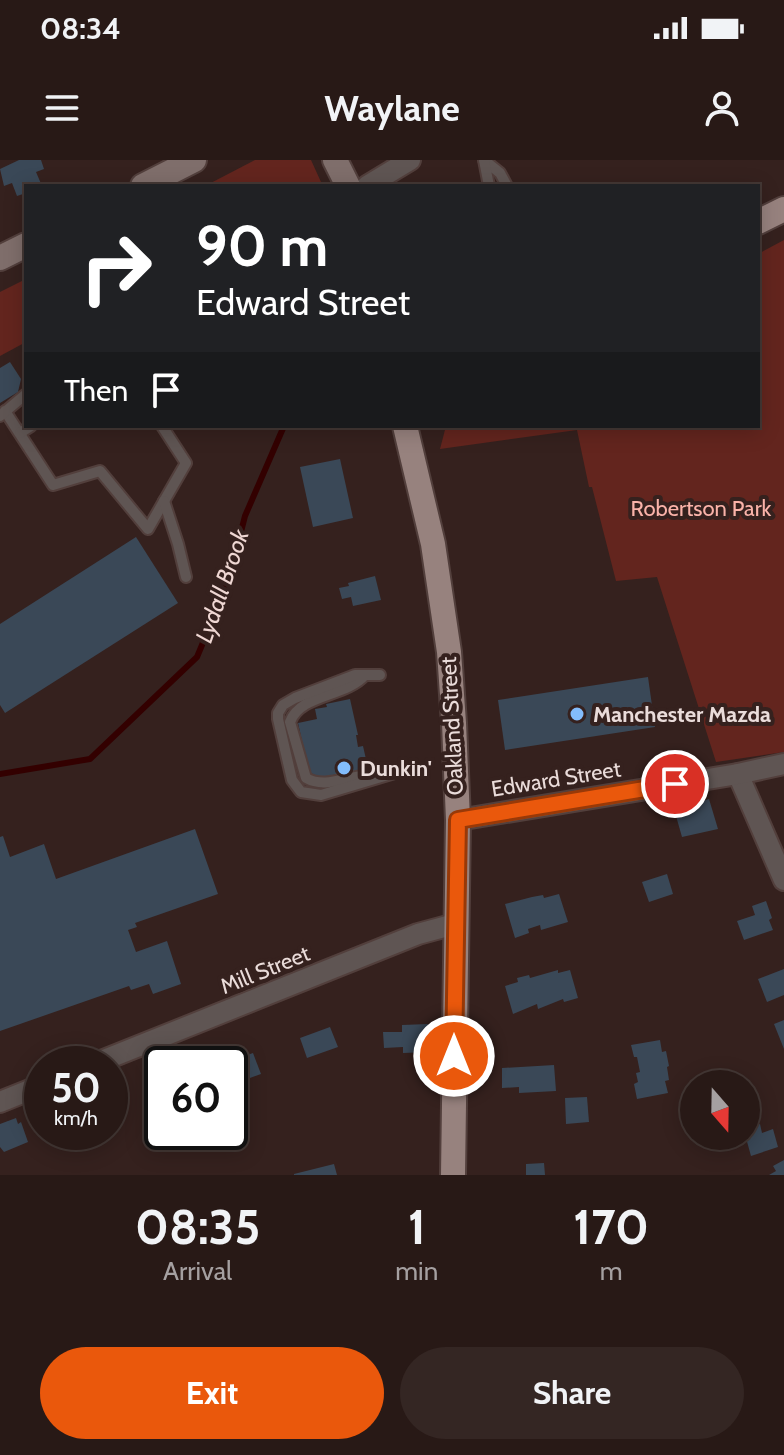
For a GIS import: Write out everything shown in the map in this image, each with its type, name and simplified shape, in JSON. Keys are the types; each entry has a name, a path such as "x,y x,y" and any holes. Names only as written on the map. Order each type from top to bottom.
{"main road":[{"path":"147,184 194,160"},
{"path":"335,160 347,184"},
{"path":"760,221 784,209"},
{"path":"0,258 24,246"},
{"name":"Oakland Street","path":"405,428 433,544 449,652 458,820 453,1175"}],"street":[{"path":"370,184 410,160"},
{"name":"Edward Street","path":"458,820 784,764"},
{"path":"738,774 784,880"},
{"name":"Mill Street","path":"128,1050 418,934 455,924"},
{"path":"0,1102 24,1092"}],"lane":[{"path":"484,160 489,184"},
{"path":"484,160 500,173 506,184"},
{"path":"24,396 3,414 20,433 53,485 100,471 148,529 186,463 163,428"},
{"path":"20,433 28,428"},
{"path":"164,501 186,577"},
{"path":"380,675 355,675 283,705 278,719 292,780 301,792 321,795 408,769"}],"green space":[{"path":"255,160 311,160 321,182 318,184 209,184"},
{"name":"Robertson Park","path":"784,240 784,752 716,762 657,577 616,581 592,487 589,487 577,430 440,449 445,428 760,428 760,253"},
{"path":"24,280 24,343 0,356 0,292"}],"building":[{"path":"19,160 41,160 44,169 36,172 41,184 24,184 24,194 17,196 12,183 4,186 0,169"},
{"path":"10,362 21,379 18,392 0,403 0,368"},
{"path":"340,459 353,518 313,527 300,467"},
{"path":"136,537 178,603 5,713 0,705 0,624"},
{"path":"375,576 381,600 353,606 351,597 342,599 339,588"},
{"name":"Manchester Mazda","path":"648,677 655,727 505,750 498,700"},
{"path":"350,699 358,747 363,746 368,768 343,776 342,773 320,778 309,772 298,723 317,719 315,709"},
{"path":"709,799 718,829 682,837 676,816 693,811 691,805"},
{"path":"195,829 218,894 135,923 137,927 128,930 136,952 167,941 181,984 153,994 149,984 131,990 129,986 0,1031 0,837 3,836 10,857 44,844 56,879"},
{"path":"667,874 673,894 649,902 642,882"},
{"path":"559,894 568,922 541,930 540,925 515,938 505,904"},
{"path":"766,901 773,930 744,940 737,921 755,915 752,906"},
{"path":"784,969 784,995 767,1002 758,979"},
{"path":"558,970 558,973 570,970 578,998 564,1002 563,999 538,1009 537,1004 513,1014 505,986 518,982 517,978 529,975 530,978"},
{"path":"784,1020 784,1049 774,1024"},
{"path":"428,1024 429,1052 403,1053 403,1047 384,1048 383,1032 402,1032 402,1025"},
{"path":"330,1027 338,1047 307,1058 300,1038"},
{"path":"660,1040 669,1066 669,1080 665,1081 668,1093 637,1099 634,1084 638,1082 636,1073 640,1072 631,1045"},
{"path":"253,1053 261,1074 248,1079 248,1055"},
{"path":"554,1065 556,1091 519,1093 519,1087 502,1088 502,1068"},
{"path":"587,1097 589,1122 566,1124 565,1098"},
{"path":"16,1118 18,1124 21,1122 24,1144 4,1152 0,1147 0,1124"},
{"path":"760,1124 762,1133 773,1129 778,1147 751,1156 749,1150 760,1150"},
{"path":"784,1160 784,1175 769,1175 776,1171 773,1166"},
{"path":"544,1163 545,1175 526,1175 526,1164"},
{"path":"334,1164 337,1175 294,1175 294,1174"}],"waterway":[{"name":"Lydall Brook","path":"0,774 90,759 197,657 228,583 245,516 283,428"}],"place":[{"name":"Manchester Mazda","path":"577,714"},
{"name":"Dunkin'","path":"344,768"}],"route":[{"path":"454,1056 458,820 675,784"}]}
